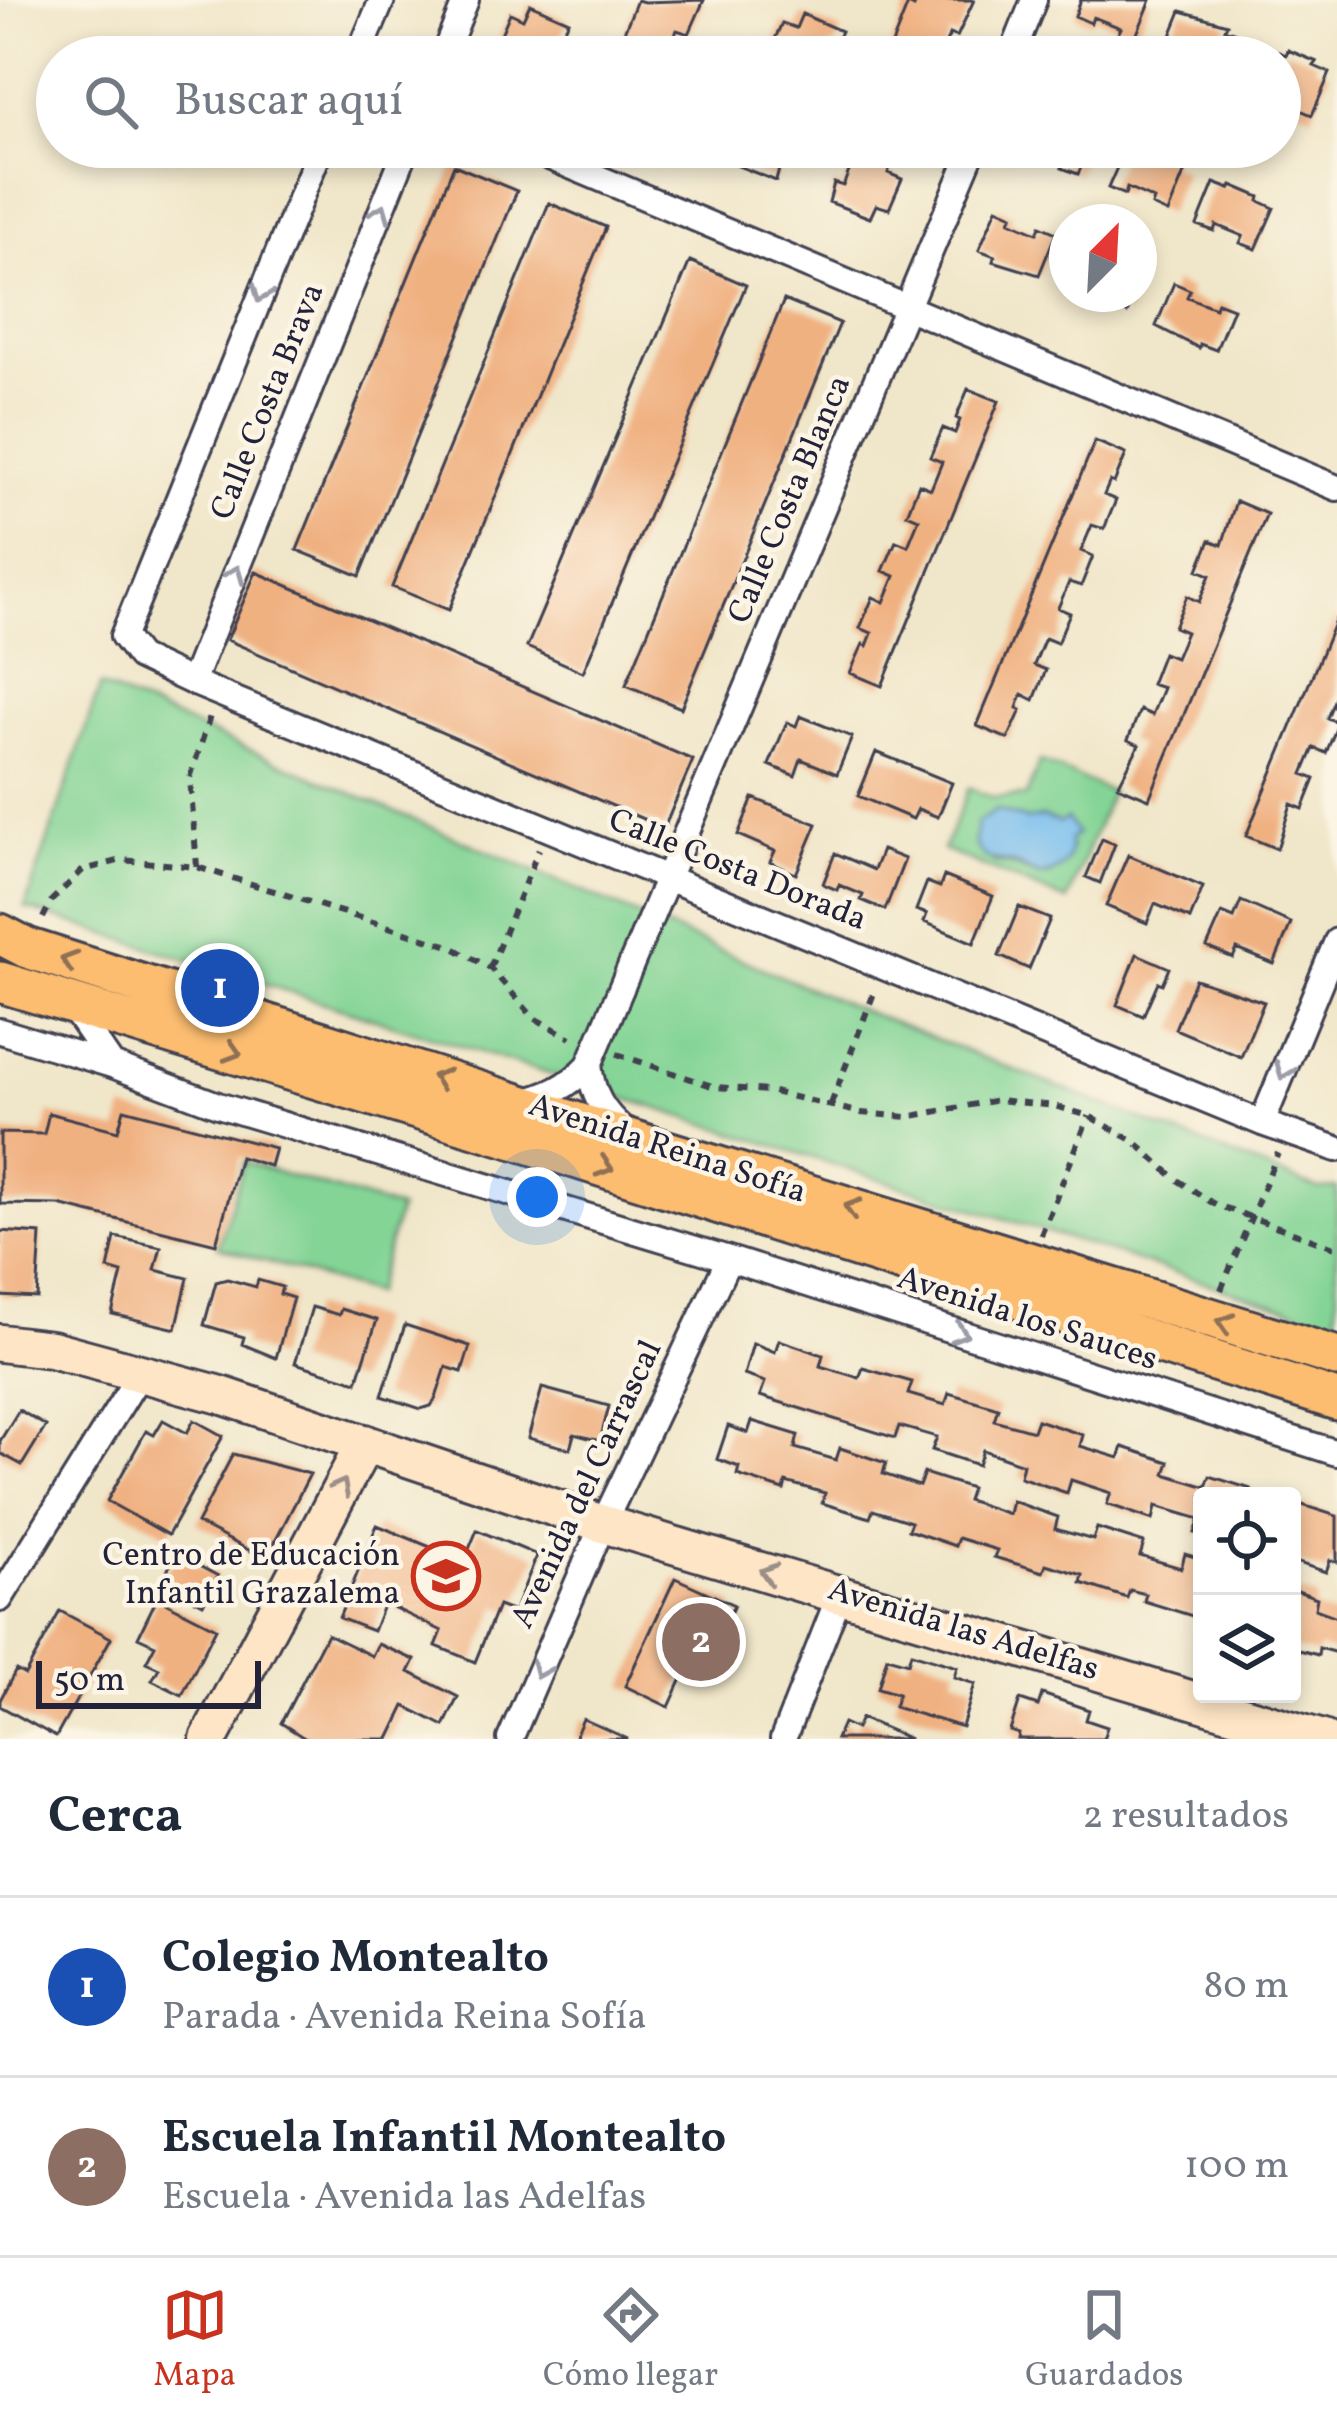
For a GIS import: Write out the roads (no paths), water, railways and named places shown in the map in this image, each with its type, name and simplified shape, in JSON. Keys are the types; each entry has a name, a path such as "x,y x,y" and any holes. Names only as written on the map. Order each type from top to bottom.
{"main road":[{"name":"Avenida Reina Sofía","path":"14,941 641,1143 1337,1357"},
{"name":"Avenida Reina Sofía","path":"0,982 509,1137 1337,1400"}],"street":[{"path":"367,36 382,0"},
{"path":"451,36 466,0"},
{"path":"1019,36 1034,0"},
{"name":"Calle Costa Brava","path":"123,636 312,168"},
{"name":"Calle Costa Brava","path":"192,682 399,168"},
{"path":"575,168 1337,488"},
{"name":"Calle Costa Blanca","path":"593,1056 965,168"},
{"name":"Calle Costa Dorada","path":"123,636 139,657 218,693 1274,1128 1335,1143"},
{"path":"1274,1128 1337,941"},
{"path":"70,1004 112,1065"},
{"name":"Avenida los Sauces","path":"0,1031 112,1065 218,1105 729,1259 1337,1453"},
{"path":"518,1103 572,1083 593,1056"},
{"path":"593,1056 593,1092 607,1116 641,1143"},
{"name":"Avenida del Carrascal","path":"510,1739 603,1524 729,1259"},
{"name":"Avenida las Adelfas","path":"0,1343 51,1349 141,1372 603,1524 1323,1739"},
{"path":"0,1599 141,1372"},
{"path":"1306,1443 1337,1434"},
{"path":"209,1739 364,1443"},
{"path":"783,1739 840,1594"}],"water":[{"path":"997,810 1026,820 1043,817 1059,823 1067,819 1077,834 1070,839 1064,865 1040,876 982,854 975,844 977,823"}],"place":[{"name":"Colegio Montealto","path":"220,988"},
{"name":"Centro de Educación Infantil Grazalema","path":"446,1576"},
{"name":"Escuela Infantil Montealto","path":"701,1642"}]}
